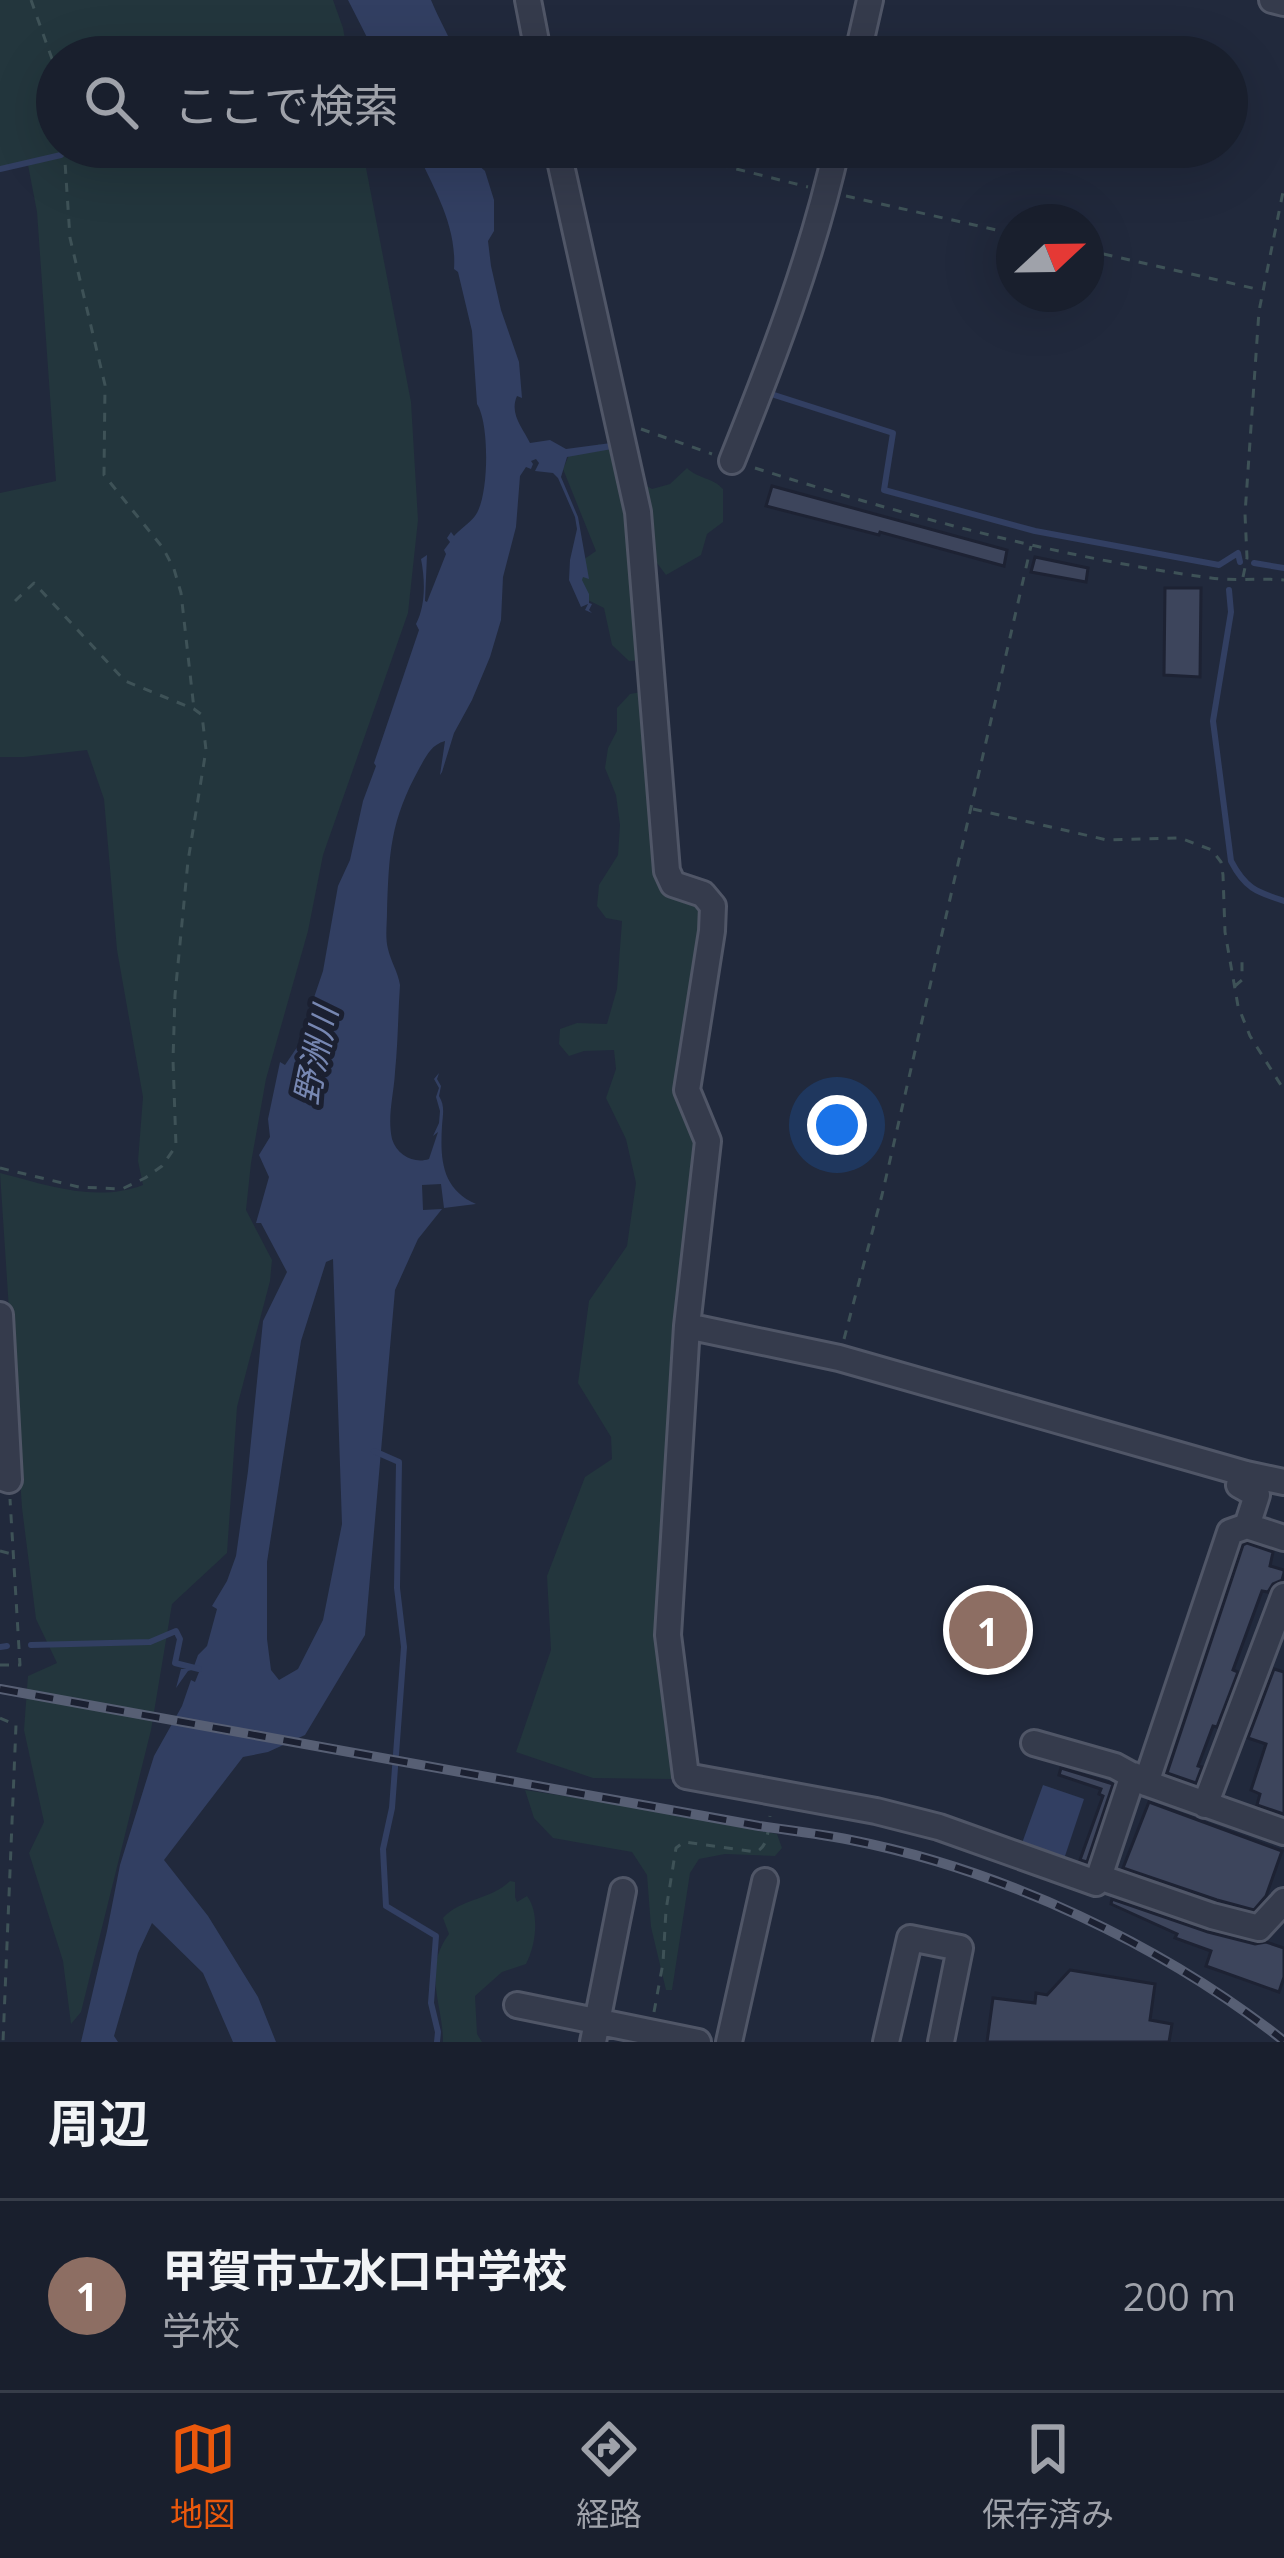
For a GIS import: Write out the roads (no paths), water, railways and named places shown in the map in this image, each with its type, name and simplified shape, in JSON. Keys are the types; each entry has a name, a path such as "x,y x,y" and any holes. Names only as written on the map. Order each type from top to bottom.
{"street":[{"path":"528,0 535,36"},
{"path":"862,36 870,0"},
{"path":"1272,0 1284,3"},
{"path":"562,168 638,512 667,871 673,884 703,894 713,906 687,1090 708,1141 687,1326 668,1635 686,1776 939,1827 1096,1883 1140,1779 1230,1532 1247,1526 1284,1538"},
{"path":"732,460 770,363 833,168"},
{"path":"0,1315 4,1479"},
{"path":"687,1326 839,1358 1284,1482"},
{"path":"1239,1485 1257,1495 1247,1526"},
{"path":"1205,1805 1284,1596"},
{"path":"1034,1744 1115,1766 1284,1832"},
{"path":"1099,1877 1259,1928 1284,1901"},
{"path":"729,2042 765,1881"},
{"path":"596,2032 623,1892"},
{"path":"886,2042 910,1938 960,1948 941,2042"},
{"path":"517,2005 596,2032 648,2031 698,2042"}],"water":[{"path":"348,0 431,0 447,36 366,36"},
{"name":"野洲川","path":"425,168 485,171 494,200 494,231 488,241 491,266 519,362 522,398 517,396 516,415 530,443 550,440 566,449 611,443 612,449 567,457 561,477 578,517 589,579 582,580 592,613 585,610 588,604 581,607 569,580 575,517 558,478 535,471 536,459 520,476 516,527 503,577 501,620 490,657 454,733 442,772 440,775 445,741 430,751 410,786 390,854 387,940 400,985 392,1139 407,1157 429,1159 438,1132 433,1136 439,1123 439,1088 434,1079 439,1073 446,1172 456,1190 476,1204 444,1208 441,1184 422,1185 423,1210 442,1209 418,1239 395,1290 365,1635 305,1735 268,1752 243,1757 164,1860 208,1916 258,1997 276,2042 233,2042 203,1973 152,1923 138,1953 114,2036 118,2042 81,2042 120,1865 154,1756 199,1672 188,1671 176,1688 181,1669 193,1669 207,1646 217,1609 212,1606 236,1556 263,1321 287,1272 261,1223 256,1223 269,1177 259,1155 270,1137 268,1119 280,1062 285,1065 302,1040 323,971 338,886 419,630 416,624 424,592 421,559 427,555 427,602 450,542 447,538 473,519 483,494 486,443 477,404 472,331 454,269 448,221","holes":["333,1259 342,1524 323,1620 298,1669 279,1680 271,1670 267,1639 267,1562 301,1341 326,1262"]},
{"path":"1043,1785 1084,1799 1063,1862 1021,1846"}],"waterway":[{"path":"0,169 36,161"},
{"path":"767,396 893,433 884,490 1035,531 1219,565 1238,553 1240,562"},
{"path":"1254,563 1284,568"},
{"path":"1229,590 1231,612 1213,721 1231,861 1252,888 1284,901"},
{"path":"374,1451 399,1462 397,1588 404,1647 392,1808 383,1849 386,1906 436,1936 431,2003 437,2042"},
{"path":"31,1645 150,1642 176,1631 180,1639 175,1663 199,1669"},
{"path":"0,1647 7,1646"}],"railway":[{"path":"0,1689 908,1853 1023,1891 1134,1943 1187,1973 1284,2041"}],"place":[{"name":"甲賀市立水口中学校","path":"988,1630"}]}
